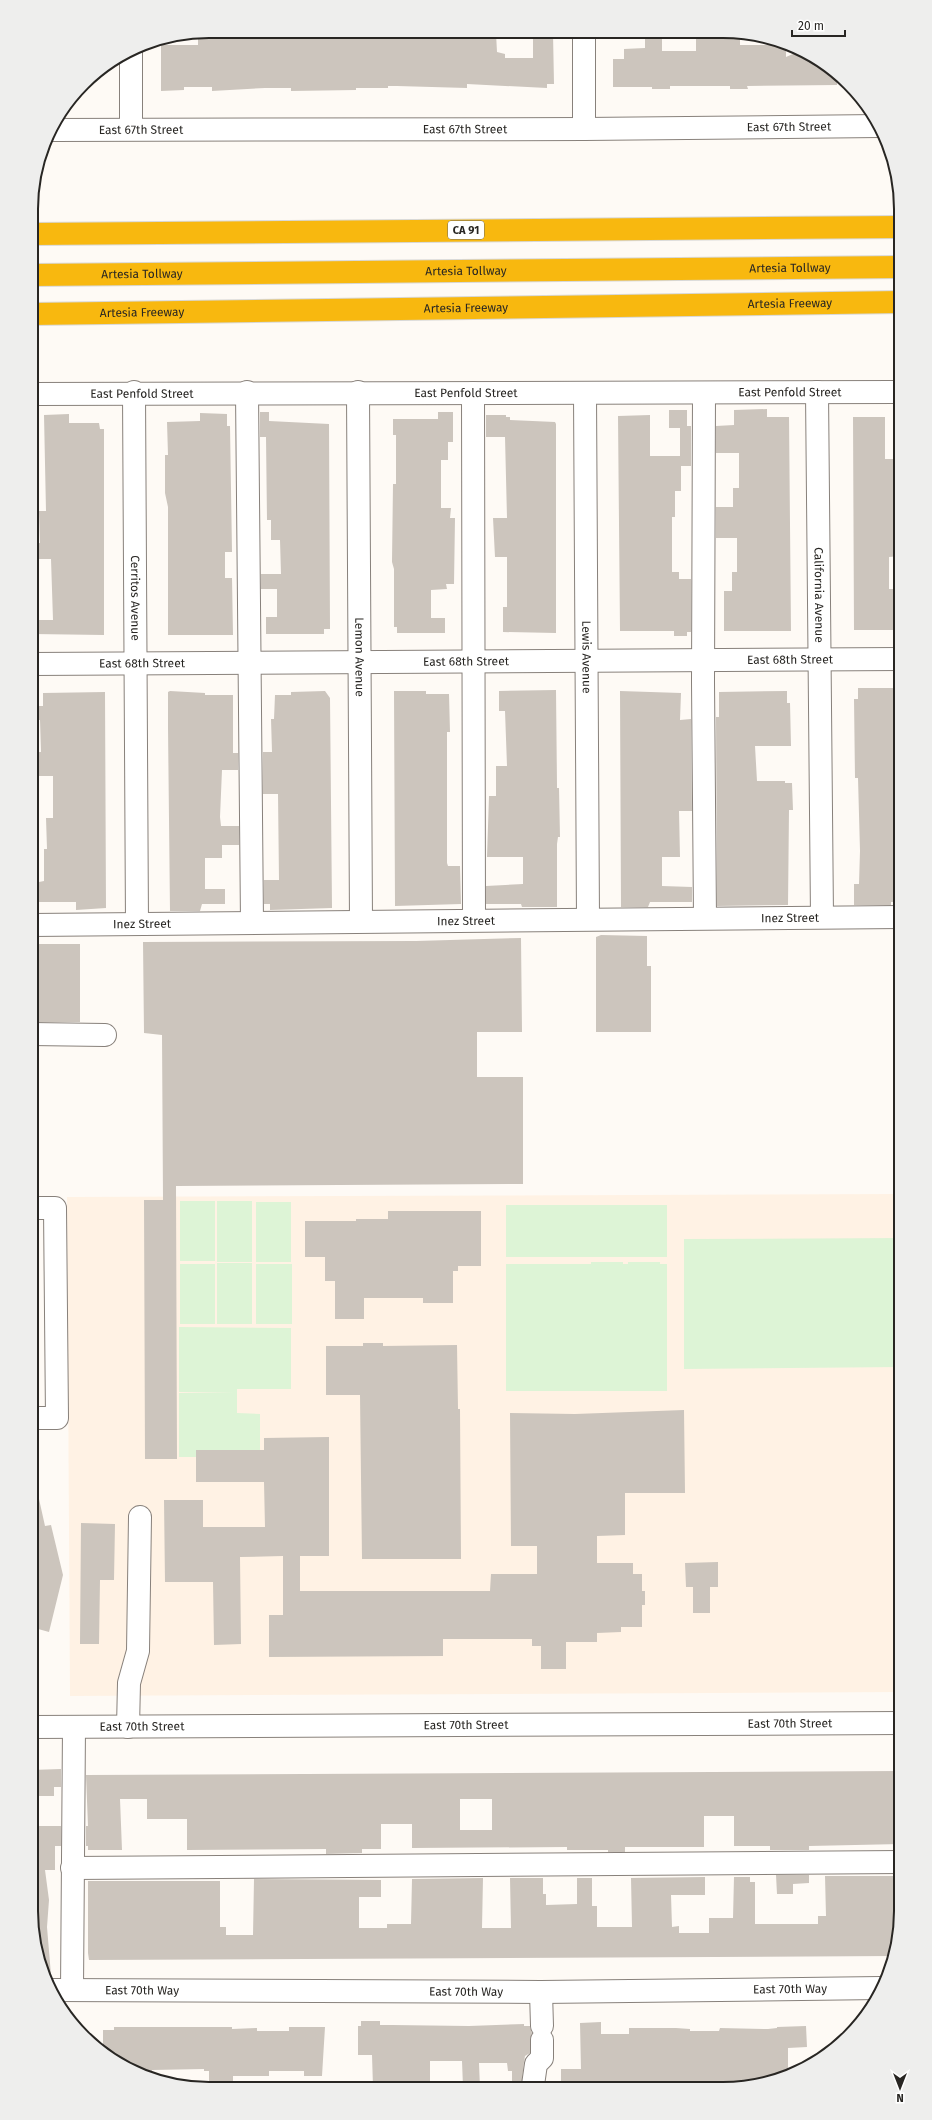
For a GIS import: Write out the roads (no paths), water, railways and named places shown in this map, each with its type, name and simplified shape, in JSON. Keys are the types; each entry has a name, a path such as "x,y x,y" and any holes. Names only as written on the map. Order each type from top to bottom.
{"highway":[{"name":"CA 91","path":"38,234 894,227"},
{"name":"Artesia Tollway","path":"38,275 894,267"},
{"name":"Artesia Freeway","path":"38,314 894,302"}],"street":[{"path":"584,38 584,129"},
{"path":"131,57 131,129"},
{"name":"East 67th Street","path":"58,130 584,129 872,126"},
{"name":"East Penfold Street","path":"38,394 134,392 585,394 894,392"},
{"name":"Cerritos Avenue","path":"134,392 137,924"},
{"path":"247,392 248,663 252,922"},
{"name":"Lemon Avenue","path":"358,392 361,921"},
{"name":"California Avenue","path":"817,392 822,917"},
{"path":"473,393 474,920"},
{"path":"704,393 703,660 705,918"},
{"name":"Lewis Avenue","path":"585,394 585,661 588,920"},
{"name":"East 68th Street","path":"38,664 894,659"},
{"name":"Inez Street","path":"38,925 894,917"},
{"path":"38,1034 105,1035"},
{"path":"38,1208 55,1208 57,1418 38,1418"},
{"path":"128,1727 129,1683 138,1651 140,1517"},
{"name":"East 70th Street","path":"38,1727 894,1723"},
{"path":"62,1990 72,1868 74,1727"},
{"path":"72,1868 894,1862"},
{"name":"East 70th Way","path":"62,1990 540,1992 875,1988"},
{"path":"533,2082 536,2064 542,2058 540,1992"}]}
